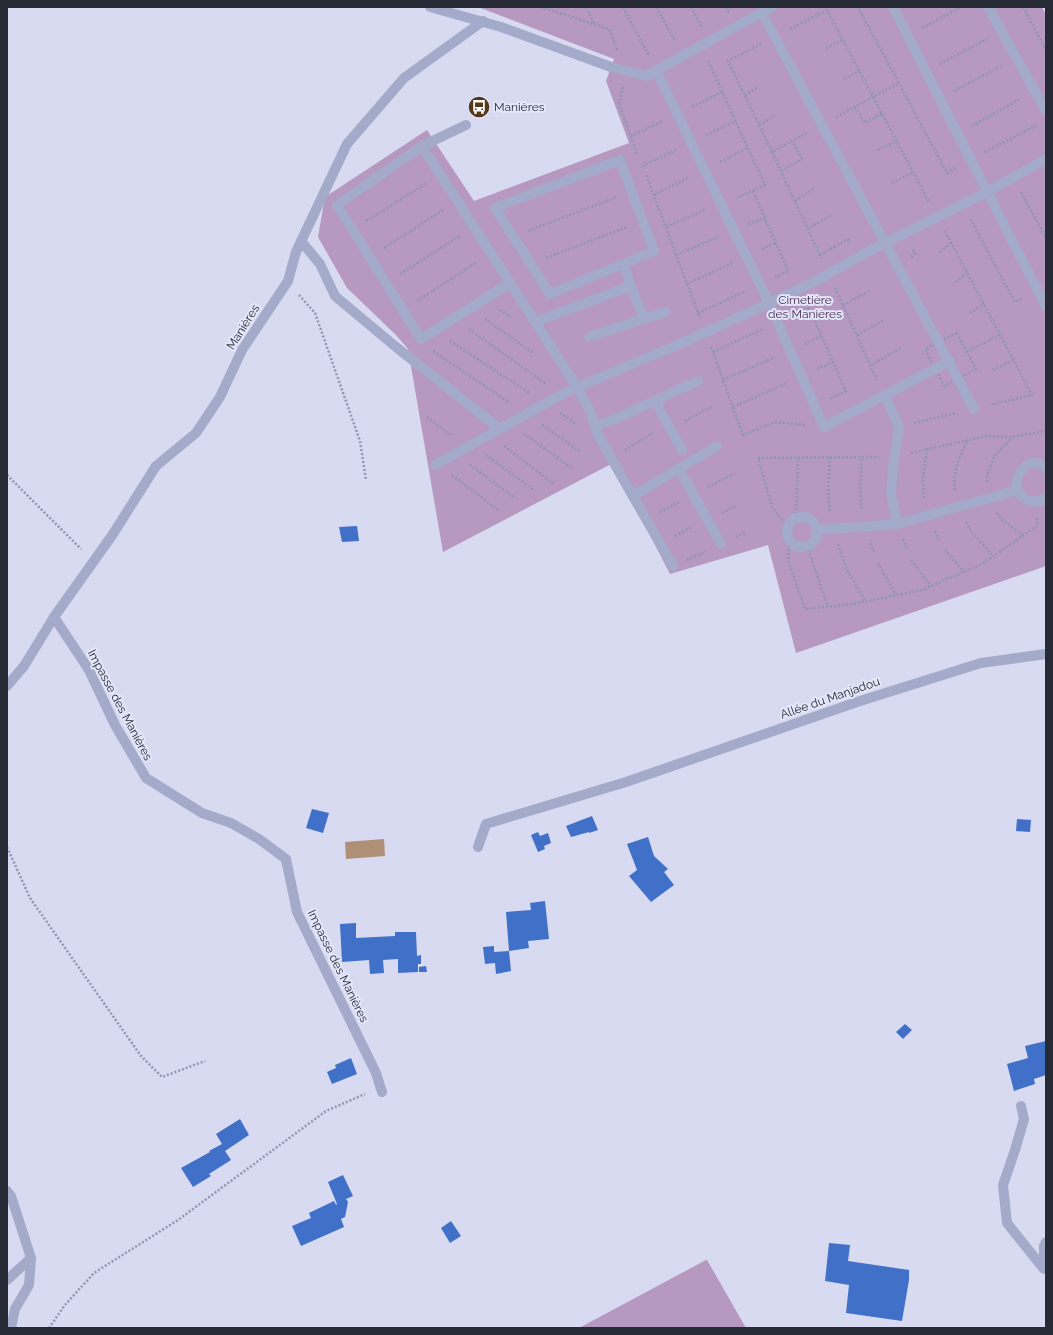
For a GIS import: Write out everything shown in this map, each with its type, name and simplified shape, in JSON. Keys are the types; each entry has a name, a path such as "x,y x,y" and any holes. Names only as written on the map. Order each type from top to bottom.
{"street":[{"path":"430,7 483,22 611,67 646,76 772,7"},
{"path":"893,7 1046,306"},
{"path":"988,7 1046,111"},
{"path":"762,13 950,361 974,409"},
{"name":"Manières","path":"7,686 24,666 54,617 113,534 156,466 196,433 220,397 242,350 288,281 296,252 347,144 404,78 483,22"},
{"path":"656,70 769,303 824,427 950,361"},
{"path":"466,125 422,146 338,205 421,339 510,283"},
{"path":"422,146 577,387 590,411 599,437 673,566"},
{"path":"437,464 561,395 706,333 814,282 886,242 987,192 1046,159"},
{"path":"620,160 643,221 654,251 550,294 495,208 620,160"},
{"path":"301,242 320,264 335,296 396,347 500,429"},
{"path":"623,264 644,318"},
{"path":"535,322 631,286"},
{"path":"589,337 665,312"},
{"path":"595,426 615,419 698,381"},
{"path":"884,395 899,426 894,457 891,493 897,524"},
{"path":"655,401 682,450"},
{"path":"633,496 717,446"},
{"path":"1046,467 1035,463 1028,465 1022,469 1016,483 1022,496 1028,500 1036,502 1046,498"},
{"path":"679,469 721,544"},
{"path":"817,530 897,524 1018,490"},
{"path":"803,517 810,519 814,524 817,530 813,543 800,547 789,541 787,527 796,518 803,517"},
{"name":"Impasse des Manières","path":"54,617 89,670 115,725 146,778 202,813 231,823 259,839 286,859 296,912 376,1073 381,1090"},
{"name":"Allée du Manjadou","path":"478,847 486,824 626,782 860,701 981,663 1046,654"},
{"path":"1022,1106 1024,1119 1016,1150 1003,1185 1007,1223 1045,1269"},
{"path":"7,1191 11,1196 31,1258 29,1285 15,1309 11,1328"},
{"path":"1045,1269 1044,1246 1046,1242"},
{"path":"7,1280 31,1258"}],"path":[{"path":"541,7 609,29 627,71 618,104 639,158"},
{"path":"552,7 554,11"},
{"path":"586,7 596,25"},
{"path":"623,7 656,70"},
{"path":"656,7 683,56"},
{"path":"666,227 765,185 705,44 691,7"},
{"path":"908,36 961,7"},
{"path":"1023,7 1046,50"},
{"path":"899,83 873,97 822,125 772,152 728,61 827,10 842,40 873,97 882,113 897,141 1032,395 899,426"},
{"path":"926,72 1001,31"},
{"path":"826,48 842,40"},
{"path":"940,98 1017,59"},
{"path":"844,79 859,71"},
{"path":"745,95 758,87"},
{"path":"957,134 1035,91"},
{"path":"855,107 865,123 882,113"},
{"path":"759,125 775,115"},
{"path":"781,171 802,159 792,141"},
{"path":"878,150 897,141"},
{"path":"642,166 706,333 743,435 774,422 824,427"},
{"path":"892,183 913,172"},
{"path":"352,229 440,175"},
{"path":"1013,177 1046,238"},
{"path":"795,201 815,188"},
{"path":"513,236 632,191"},
{"path":"370,258 457,201"},
{"path":"962,204 1015,302 1038,290"},
{"path":"808,229 832,215"},
{"path":"531,264 643,221"},
{"path":"386,283 474,228"},
{"path":"940,252 951,243"},
{"path":"403,310 491,254"},
{"path":"956,282 967,273"},
{"path":"288,281 315,313 360,441 366,480"},
{"path":"843,305 869,291"},
{"path":"970,313 984,304"},
{"path":"469,309 535,354"},
{"path":"454,318 561,395"},
{"path":"857,335 884,320"},
{"path":"434,331 577,424"},
{"path":"950,361 1000,335"},
{"path":"723,380 821,336"},
{"path":"421,339 426,346 581,452"},
{"path":"870,365 901,348"},
{"path":"993,370 1014,360"},
{"path":"733,407 833,362"},
{"path":"625,451 669,427 713,406"},
{"path":"427,417 534,490"},
{"path":"510,424 573,469"},
{"path":"787,527 772,507 758,458 894,457 987,436 1012,437 1046,431"},
{"path":"490,435 554,484"},
{"path":"455,454 515,498"},
{"path":"862,457 860,490 864,526 874,552"},
{"path":"796,518 798,458"},
{"path":"437,464 498,510"},
{"path":"7,475 93,561"},
{"path":"789,541 788,560 805,609 853,604 922,590 982,564 1038,526 1036,502"},
{"path":"807,546 828,607"},
{"path":"945,550 964,572"},
{"path":"911,560 931,586"},
{"path":"878,563 896,596"},
{"path":"7,847 30,898 141,1056 162,1076 205,1061"},
{"path":"49,1328 65,1306 94,1273 178,1220 326,1111 381,1090"}],"green space":[{"name":"Cimetière des Manières","path":"478,7 1042,7 1046,15 1046,566 796,653 768,545 670,574 613,463 443,552 408,349 396,335 347,288 318,237 325,197 427,130 474,201 629,143 606,81 614,59"},
{"path":"706,1260 746,1328 579,1328"}],"shaded area":[{"path":"384,839 385,856 346,859 345,842"}],"building":[{"path":"357,526 359,541 342,542 339,527"},
{"path":"312,809 329,813 323,833 306,828"},
{"path":"592,816 598,830 571,837 566,826"},
{"path":"1017,819 1031,820 1030,832 1016,831"},
{"path":"538,832 540,836 548,833 551,843 544,846 545,849 538,852 531,835"},
{"path":"648,837 654,856 668,869 664,872 674,885 651,902 629,876 637,870 627,844"},
{"path":"545,901 549,939 528,941 529,948 509,951 506,912 531,910 530,903"},
{"path":"356,923 356,938 395,936 395,932 416,932 417,956 421,955 421,964 418,964 418,972 398,973 398,959 383,960 384,973 370,974 369,960 342,962 340,924"},
{"path":"494,946 494,952 509,951 511,971 496,974 495,963 485,964 483,947"},
{"path":"426,966 427,972 419,972 419,967"},
{"path":"905,1024 912,1030 903,1039 896,1032"},
{"path":"1046,1041 1046,1075 1034,1079 1035,1084 1014,1091 1007,1064 1028,1058 1025,1046"},
{"path":"351,1058 357,1074 332,1084 327,1072 336,1068 335,1065"},
{"path":"240,1119 249,1135 225,1151 231,1160 209,1174 211,1176 193,1187 181,1168 222,1144 216,1134"},
{"path":"343,1175 353,1196 346,1199 348,1202 345,1217 341,1219 344,1227 301,1246 292,1226 311,1218 309,1213 334,1201 336,1205 337,1204 328,1182"},
{"path":"451,1221 461,1236 450,1243 441,1228"},
{"path":"829,1243 850,1245 848,1261 909,1270 909,1280 902,1321 846,1313 849,1285 825,1281"}],"place":[{"name":"Manières","path":"479,107"}]}
